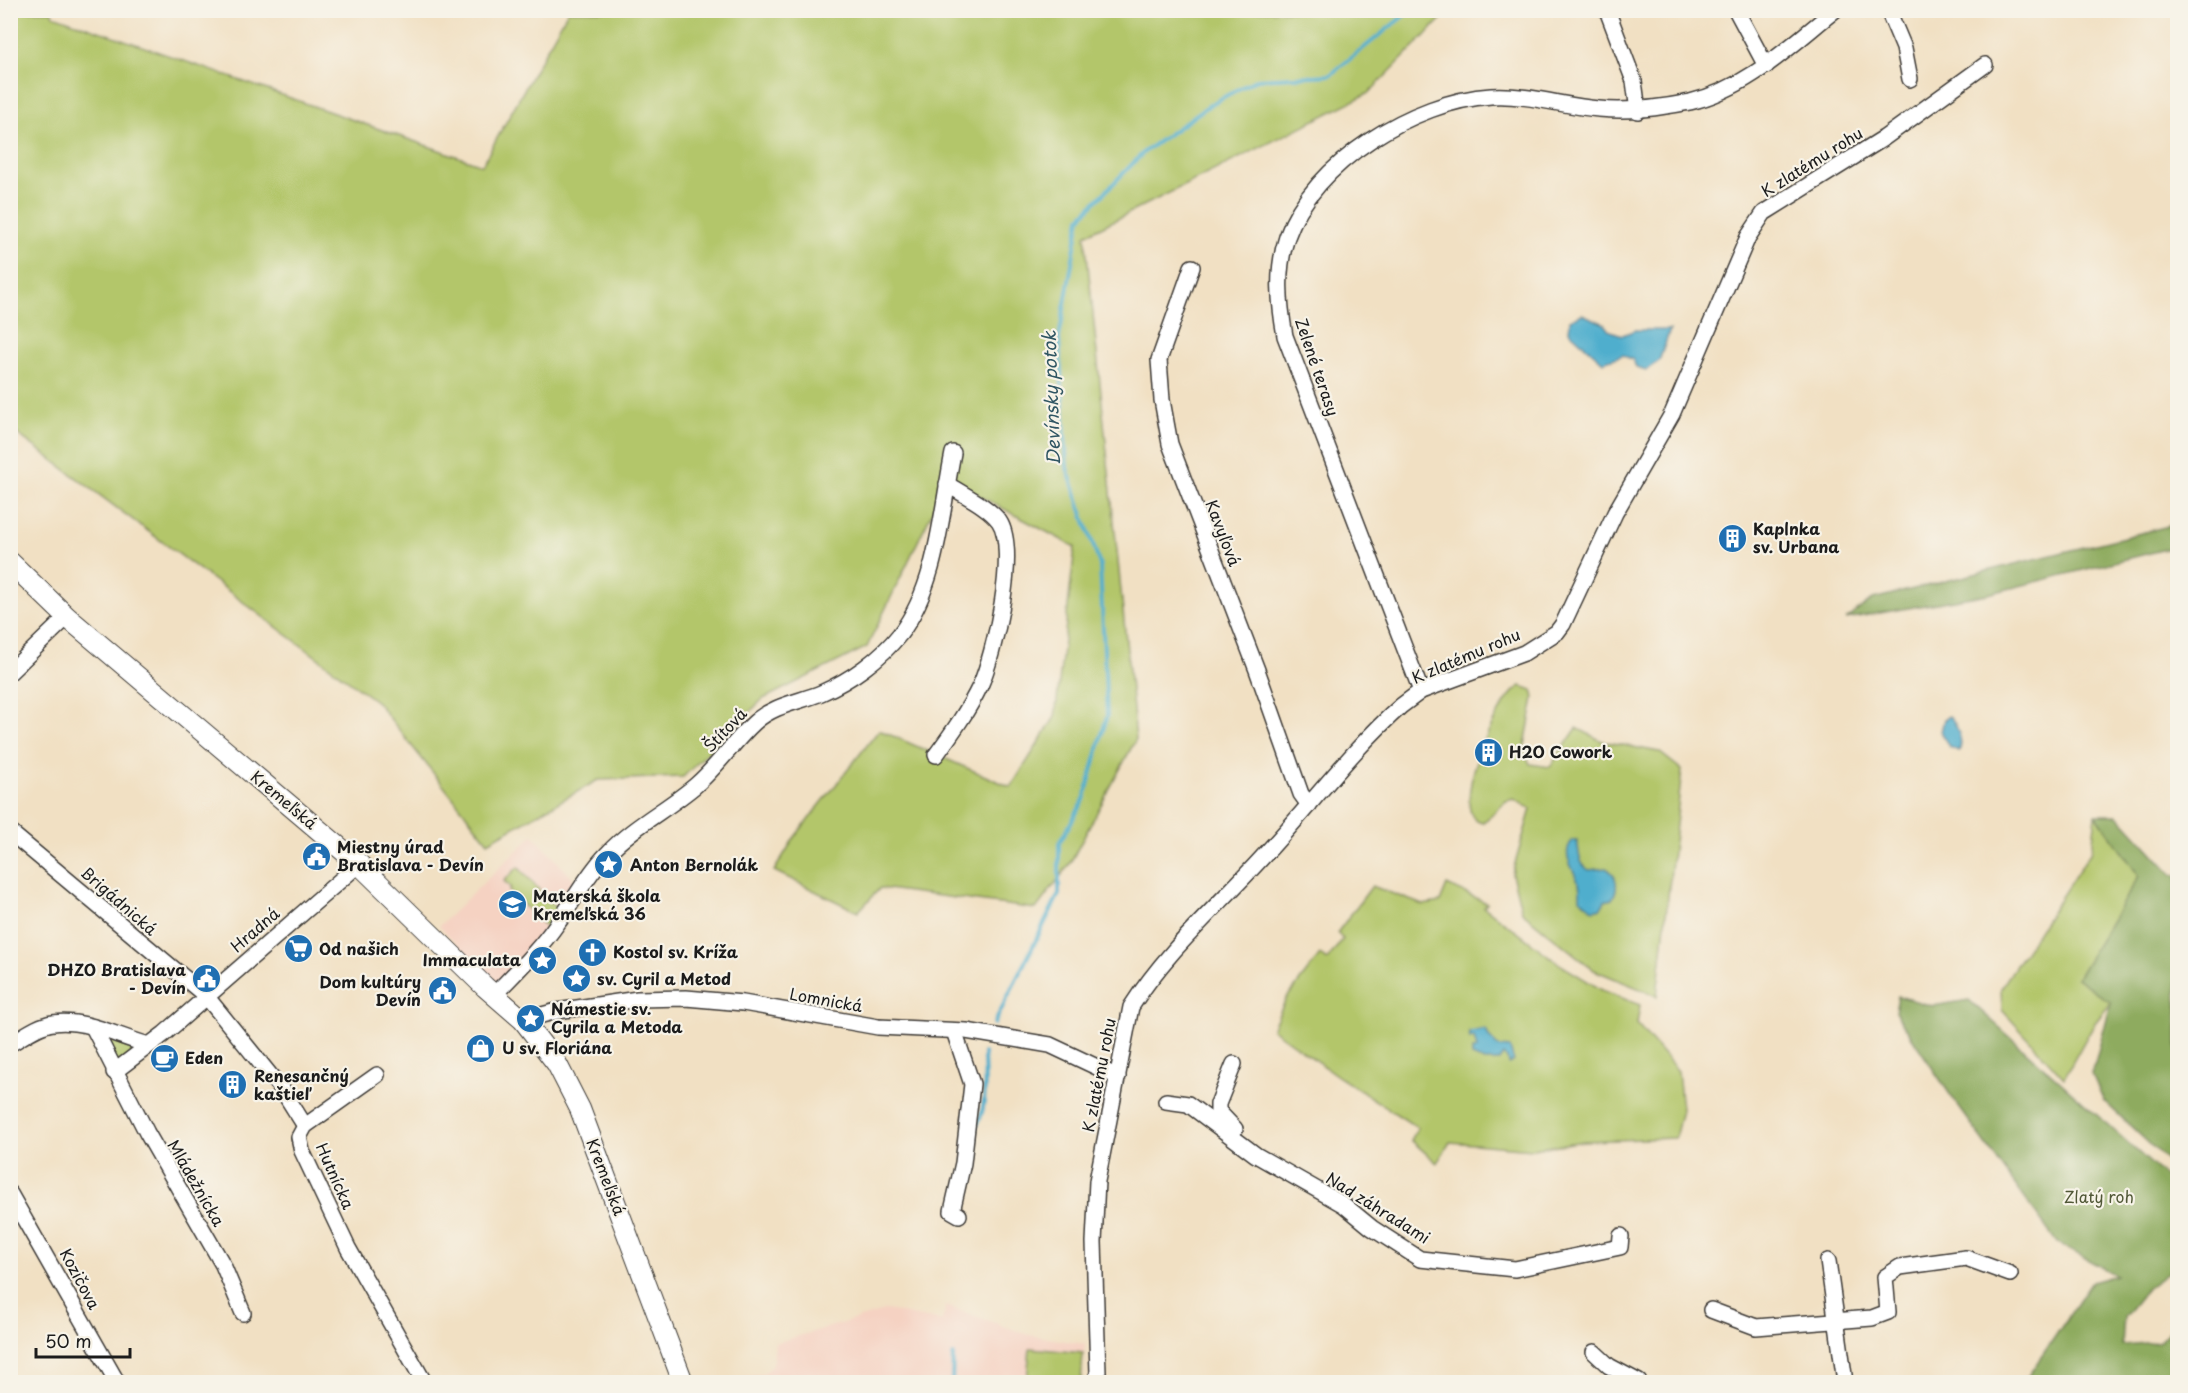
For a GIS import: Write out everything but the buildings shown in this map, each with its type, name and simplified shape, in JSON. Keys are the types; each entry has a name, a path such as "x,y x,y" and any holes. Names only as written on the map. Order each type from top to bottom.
{"street":[{"path":"1607,10 1634,81 1638,111"},
{"path":"1736,10 1766,66"},
{"name":"Zelené terasy","path":"1421,691 1285,336 1279,303 1280,270 1287,236 1321,181 1372,140 1417,116 1458,101 1492,96 1531,97 1602,109 1638,111 1692,101 1736,85 1766,66 1834,10"},
{"path":"1888,10 1904,48 1910,79"},
{"name":"K zlatému rohu","path":"1095,1383 1098,1373 1094,1242 1097,1181 1131,1007 1139,995 1168,956 1390,715 1421,691 1524,653 1557,632 1563,624 1615,513 1672,414 1748,237 1764,213 1884,138 1985,65"},
{"name":"Kavyľová","path":"1192,267 1159,360 1162,400 1170,444 1257,670 1301,794 1309,805"},
{"name":"Štítová","path":"494,995 556,926 610,850 657,812 696,785 755,722 770,712 820,693 848,678 874,661 899,635 914,610 927,579 953,453"},
{"path":"936,755 960,722 981,684 1007,577 1003,531 998,520 947,484"},
{"name":"Kremeľská","path":"10,562 67,617 359,864 494,995 523,1020 556,1064 580,1109 683,1383"},
{"path":"10,672 67,617"},
{"name":"Brigádnická","path":"10,831 206,996"},
{"name":"Hradná","path":"149,1045 359,864"},
{"name":"Hutnícka","path":"206,996 283,1091 305,1126 299,1137 310,1168 348,1248 424,1383"},
{"name":"Lomnická","path":"523,1020 557,1011 638,999 686,998 743,1003 878,1028 954,1030 1050,1046 1118,1077"},
{"path":"10,1044 51,1023 77,1023 149,1045"},
{"name":"Mládežnícka","path":"93,1027 114,1072 222,1265 243,1313"},
{"path":"954,1030 972,1084 963,1163 952,1211 959,1215"},
{"path":"114,1072 149,1045"},
{"path":"1234,1064 1218,1104 1218,1111 1221,1117 1257,1145 1256,1155"},
{"path":"305,1126 377,1075"},
{"name":"Nad záhradami","path":"1166,1101 1188,1104 1256,1155 1344,1205 1372,1228 1420,1259 1515,1269 1620,1247 1622,1236"},
{"name":"Kozičova","path":"10,1194 117,1383"},
{"path":"1711,1310 1756,1327 1872,1318 1888,1311 1885,1278 1900,1267 1966,1258 2010,1274"},
{"path":"1828,1261 1845,1383"},
{"path":"1594,1352 1609,1366 1639,1383"}],"shaded area":[{"name":"Materská škola Kremeľská 36","path":"533,835 579,885 545,933 503,980 494,983 439,926"},
{"path":"946,1306 1029,1335 1085,1344 1081,1382 741,1382 741,1379 764,1373 773,1366 775,1343 887,1310 942,1321"}],"green space":[{"path":"10,11 51,11 53,15 482,165 568,11 1449,11 1369,93 1085,235 1136,739 1069,865 1036,909 880,888 858,912 774,871 794,838 879,730 1011,787 1055,717 1075,547 948,479 867,647 763,699 683,777 598,780 488,842 377,702 11,429"},
{"path":"2177,524 2177,549 2166,549 1988,594 1846,619 1873,599"},
{"path":"1521,686 1532,690 1534,698 1524,750 1530,764 1550,767 1577,728 1602,741 1659,752 1682,770 1657,996 1594,970 1522,912 1512,874 1531,809 1514,799 1506,801 1483,823 1472,816 1469,801 1478,757 1499,711"},
{"path":"2096,815 2139,876 2077,978 2111,1003 2094,1024 2064,1078 2002,1010 2001,988 2092,850"},
{"name":"Zlatý roh","path":"2096,815 2118,815 2172,874 2177,876 2177,1170 2104,1101 2092,1074 2111,1003 2077,978 2139,876"},
{"path":"518,867 560,912 548,929 509,891 511,888 504,881"},
{"path":"1447,885 1487,903 1484,907 1561,965 1602,990 1640,1005 1637,1024 1678,1071 1682,1110 1675,1138 1584,1141 1533,1149 1450,1142 1437,1163 1411,1140 1418,1128 1339,1077 1272,1029 1286,999 1320,955 1327,960 1343,939 1337,933 1372,886 1423,905 1440,902"},
{"name":"Zlatý roh","path":"1898,996 1933,1006 1969,1000 2177,1187 2177,1265 2145,1291 2124,1317 2122,1345 2159,1342 2177,1322 2177,1370 2169,1382 2024,1382 2092,1282 2116,1275 2057,1243 1951,1096 1895,1012"},
{"path":"108,1038 139,1049 116,1068 104,1043"},
{"path":"1030,1348 1083,1353 1081,1382 1027,1378"}],"water":[{"path":"1582,314 1605,324 1608,330 1622,335 1636,330 1670,330 1659,361 1646,370 1636,367 1633,360 1623,355 1603,362 1569,331 1570,320"},
{"path":"1949,716 1959,733 1961,743 1959,751 1949,747 1941,732 1944,719"},
{"path":"1573,840 1577,840 1582,864 1585,867 1589,870 1606,868 1615,878 1614,895 1612,899 1605,901 1601,908 1594,910 1580,899 1579,884 1569,862 1567,851"},
{"path":"1486,1029 1489,1037 1499,1047 1510,1048 1514,1061 1508,1064 1507,1058 1503,1055 1499,1061 1484,1061 1472,1056 1472,1050 1477,1048 1474,1037 1470,1039 1469,1032"}],"waterway":[{"name":"Devínsky potok","path":"994,1024 1059,894 1059,843 1084,800 1107,716 1100,565 1067,468 1059,338 1080,218 1144,152 1211,104 1257,79 1330,75 1411,10"},
{"name":"Devínsky potok","path":"974,1129 984,1103 984,1053"},
{"name":"Devínsky potok","path":"952,1382 953,1355"}],"place":[{"name":"Kaplnka sv. Urbana","path":"1732,538"},
{"name":"H2O Cowork","path":"1488,752"},
{"name":"Miestny úrad Bratislava - Devín","path":"316,856"},
{"name":"Anton Bernolák","path":"609,865"},
{"name":"Materská škola Kremeľská 36","path":"512,905"},
{"name":"Od našich","path":"298,949"},
{"name":"Kostol sv. Kríža","path":"592,952"},
{"name":"Immaculata","path":"542,960"},
{"name":"DHZO Bratislava - Devín","path":"207,979"},
{"name":"sv. Cyril a Metod","path":"576,979"},
{"name":"Dom kultúry Devín","path":"442,991"},
{"name":"Námestie sv. Cyrila a Metoda","path":"530,1018"},
{"name":"U sv. Floriána","path":"481,1048"},
{"name":"Eden","path":"164,1058"},
{"name":"Renesančný kaštieľ","path":"233,1085"}]}
